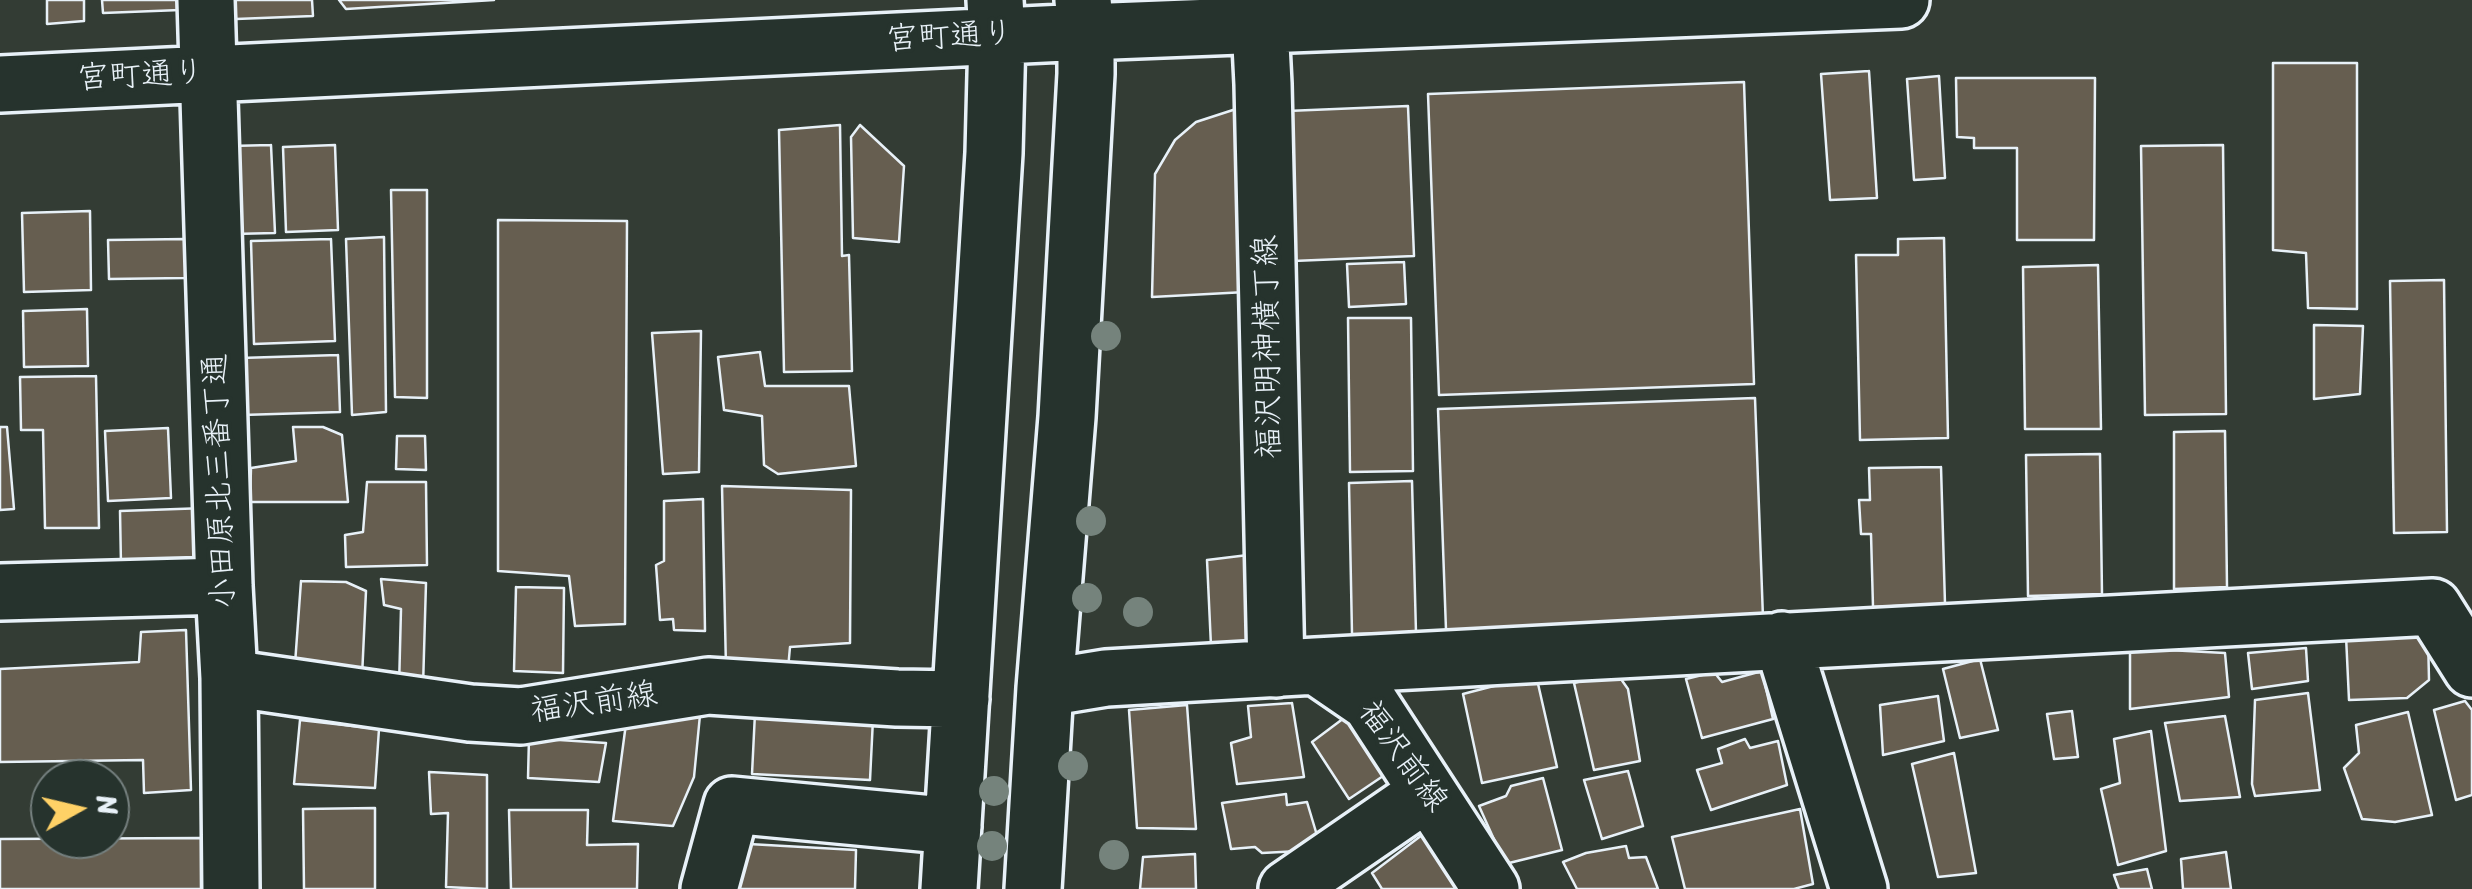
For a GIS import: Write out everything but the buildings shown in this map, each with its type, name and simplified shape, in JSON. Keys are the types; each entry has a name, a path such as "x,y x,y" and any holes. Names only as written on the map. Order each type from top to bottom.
{"street":[{"name":"小田原北三番丁通","path":"206,0 229,678 231,889"},
{"name":"宮町通り","path":"0,84 996,18 1085,16 1260,25 1693,4 1901,0"},
{"path":"1033,889 1066,418 1086,74 1085,16"},
{"path":"949,889 993,172 996,18"},
{"name":"福沢明神横丁線","path":"1260,25 1296,668"},
{"path":"0,592 224,586"},
{"path":"1045,688 1106,678 2433,607 2472,668"},
{"path":"1782,640 1858,889"},
{"name":"福沢前線","path":"1296,668 1370,703 1491,889"},
{"name":"福沢前線","path":"229,678 470,713 521,716 708,686 897,698 962,698"},
{"path":"1287,889 1428,792"},
{"path":"709,889 732,805 953,826"}]}
